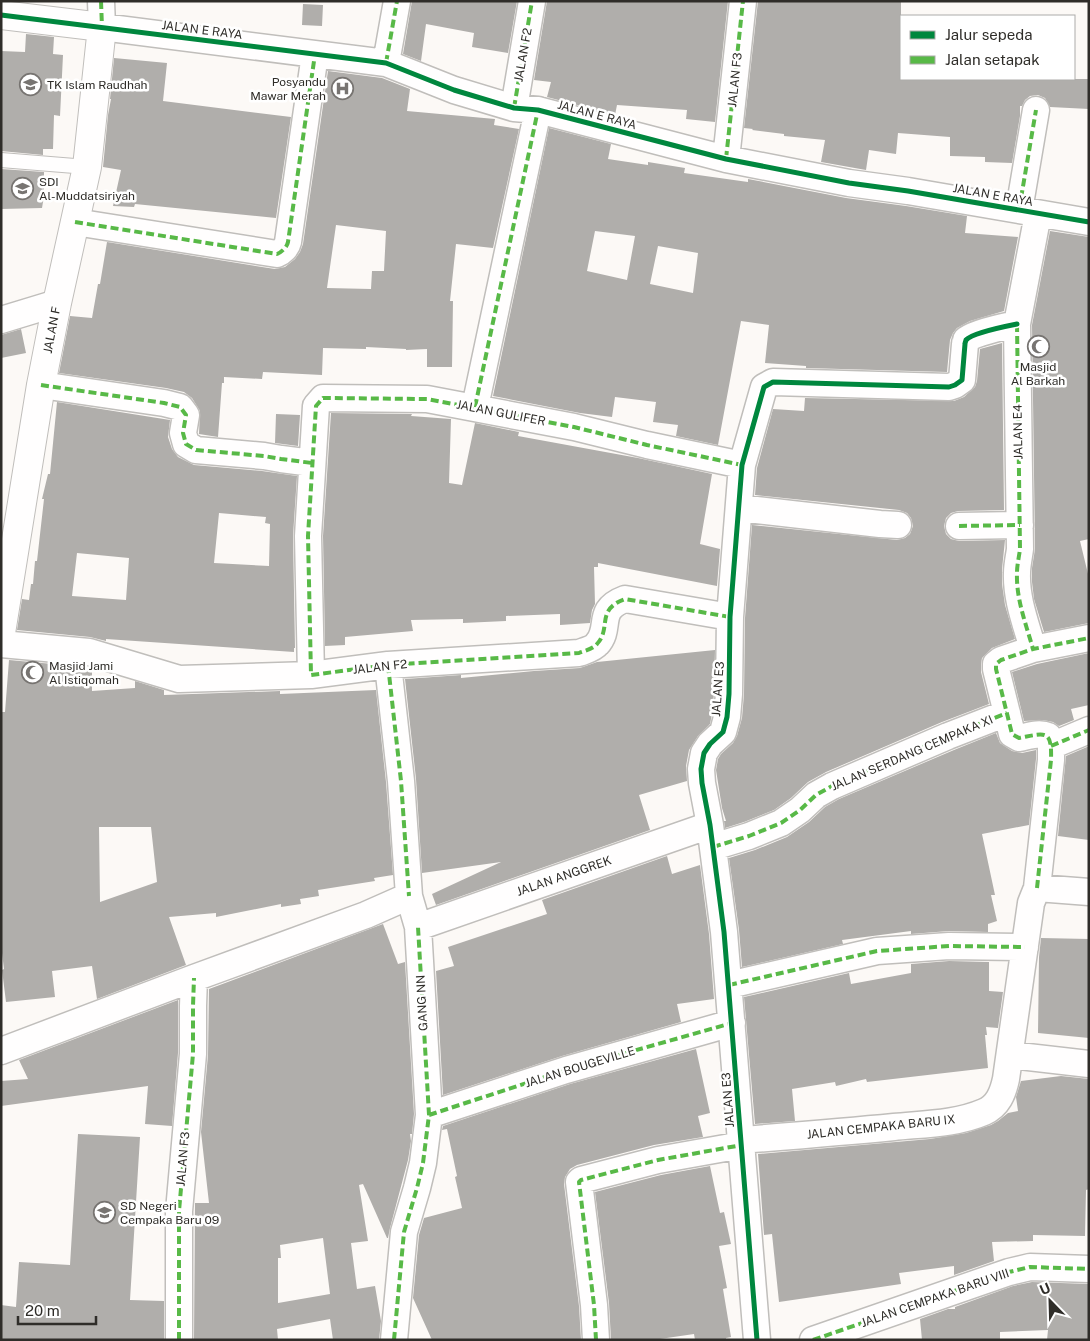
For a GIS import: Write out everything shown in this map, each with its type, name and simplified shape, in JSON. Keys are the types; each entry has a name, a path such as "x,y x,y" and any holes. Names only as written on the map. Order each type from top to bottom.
{"street":[{"path":"386,63 397,1"},
{"name":"JALAN F2","path":"475,407 526,109 532,1"},
{"name":"JALAN F3","path":"726,159 743,1"},
{"path":"1,15 102,14"},
{"name":"JALAN E RAYA","path":"102,14 315,54 386,63 454,90 726,159 849,183 917,192 1089,222"},
{"name":"JALAN F","path":"1,633 57,303 87,167 102,14"},
{"path":"76,222 280,253 288,242 315,54"},
{"name":"JALAN E4","path":"1033,649 1022,613 1017,573 1020,525 1017,324 1029,212 1036,110"},
{"path":"1,320 57,303"},
{"name":"JALAN E3","path":"757,1340 724,932 712,836 701,769 704,753 710,744 723,732 727,717 730,617 742,465 764,388 773,382 949,387 962,380 966,340 972,336 994,329 1017,324"},
{"path":"42,385 180,407 186,415 183,433 186,444 196,450 264,456 312,463"},
{"name":"JALAN GULIFER","path":"311,675 308,536 316,406 323,398 427,399 574,427 742,465"},
{"path":"739,508 898,525"},
{"path":"960,526 1020,525"},
{"name":"JALAN F2","path":"1,644 89,652 179,679 311,675 388,665 579,653 596,646 601,638 609,610 614,603 624,599 730,617"},
{"path":"1033,649 1089,638"},
{"name":"JALAN SERDANG CEMPAKA XI","path":"1033,649 1001,660 996,664 996,669 1012,734 1019,738 1045,734 1048,736 1051,746"},
{"name":"GANG NN","path":"388,665 401,781 408,896 418,927 429,1114 423,1162 404,1232 394,1340"},
{"name":"JALAN SERDANG CEMPAKA XI","path":"712,836 749,836 781,823 800,810 816,795 832,786 1007,713"},
{"path":"1089,730 1051,746 1037,888 1089,892"},
{"name":"JALAN ANGGREK","path":"418,927 712,836"},
{"name":"JALAN CEMPAKA BARU IX","path":"596,1340 594,1305 578,1182 658,1160 742,1142 954,1121 985,1112 1000,1099 1004,1092 1031,902 1037,888"},
{"path":"1,1051 366,915 408,896"},
{"path":"729,985 877,951 949,946 1025,947"},
{"name":"JALAN F3","path":"179,1340 179,1211 193,1054 194,978"},
{"name":"JALAN BOUGEVILLE","path":"429,1114 566,1070 732,1023"},
{"path":"1010,1055 1089,1064"},
{"name":"JALAN CEMPAKA BARU VIII","path":"813,1340 1008,1272 1030,1267 1089,1270"}],"lane":[{"path":"1,160 87,167"}],"building":[{"path":"412,1 517,1 508,53 472,47 474,33 426,24 421,61 403,54"},
{"path":"547,1 728,1 715,122 686,119 687,110 617,105 615,115 547,97 551,82 534,80"},
{"path":"758,1 901,1 900,80 1089,79 1089,109 1050,107 1045,98 1038,95 1030,96 1025,100 1022,106 1020,106 1012,163 985,162 985,157 950,156 950,137 898,133 896,154 869,150 866,170 821,162 825,140 784,136 784,134 744,128"},
{"path":"303,4 323,5 322,26 302,25"},
{"name":"TK Islam Raudhah","path":"26,34 54,37 53,54 63,55 60,116 54,115 53,149 43,149 43,155 1,151 1,51 25,52"},
{"path":"114,58 167,63 163,101 291,117 276,218 135,204 134,207 113,206 121,170 103,167"},
{"path":"328,71 382,78 410,89 407,111 495,119 494,125 519,129 493,248 456,244 450,301 453,301 452,367 427,367 427,349 323,348 322,375 263,372 262,379 224,377 218,437 199,434 200,411 192,398 184,392 59,373 70,316 92,318 107,242 275,269 285,267 295,259 303,244","holes":["336,225 386,231 384,271 372,271 371,289 327,288"]},
{"path":"549,128 611,144 608,159 648,165 648,162 685,168 684,173 748,182 748,179 846,198 967,216 965,233 1018,237 1004,311 970,321 957,328 950,340 947,372 806,368 806,366 765,363 769,325 741,321 718,445 676,436 678,425 653,422 656,402 615,397 612,417 580,413 493,396","holes":["595,231 635,236 627,280 587,271","658,246 698,253 693,293 650,284"]},
{"name":"SDI Al-Muddatsiriyah","path":"1,169 44,172 42,208 1,209"},
{"path":"1050,231 1089,237 1089,539 1080,541 1089,578 1089,623 1044,632 1034,599 1032,582 1035,549 1032,325"},
{"path":"21,329 26,353 1,358 1,335"},
{"path":"1002,343 1004,510 958,511 951,513 946,518 944,526 946,534 951,539 959,541 1005,540 1002,584 1005,605 1015,639 992,648 982,658 981,672 989,704 826,772 808,782 791,798 774,810 725,828 724,821 726,821 716,770 721,754 733,743 737,736 742,718 745,618 752,525 897,540 905,538 910,534 913,526 911,518 907,513 899,510 755,495 757,468 773,409 804,411 805,398 954,401 964,397 975,387 980,349"},
{"path":"57,402 170,420 168,437 172,449 178,457 194,465 297,476 293,536 294,652 106,639 106,641 90,637 17,630 22,599 29,600 31,584 33,584 44,499 42,499 48,474 50,474","holes":["219,513 266,517 265,523 270,524 269,566 214,563","77,553 129,558 126,600 72,596"]},
{"path":"331,413 412,414 411,416 451,419 449,483 462,485 475,423 519,432 518,436 712,474 700,544 720,549 717,586 598,563 598,567 594,567 595,604 590,623 560,625 560,614 506,616 506,621 463,623 463,619 411,620 413,631 345,637 345,645 325,646 323,536"},
{"path":"276,414 300,415 298,446 275,443"},
{"path":"715,650 714,693 710,724 698,736 689,750 686,766 687,781 639,795 650,830 436,905 432,894 501,862 422,873 416,779 405,679 461,675 461,678 580,668 597,662"},
{"path":"1089,653 1089,705 1071,709 1074,720 1059,726 1053,722 1043,720 1024,721 1012,672 1037,664"},
{"path":"9,660 92,669 92,691 135,688 135,681 164,690 164,695 280,691 280,694 376,690 386,782 393,875 374,878 375,881 318,890 319,896 300,899 301,904 281,907 281,904 216,917 216,913 169,917 186,965 97,999 92,966 52,971 55,997 6,1002 1,945 1,712 5,712","holes":["99,827 151,827 157,882 100,902"]},
{"path":"996,733 1000,743 1012,751 1022,753 1036,750 1036,759 1029,825 982,834 995,895 991,895 997,921 988,924 988,932 949,931 911,934 911,931 842,940 843,944 742,967 729,858 787,837 809,822 825,807 839,799"},
{"path":"1089,747 1089,840 1058,836 1066,756"},
{"path":"667,856 672,874 700,865 709,934 714,999 677,1004 681,1022 562,1056 443,1095 436,971 454,966 448,947 547,914 542,900"},
{"path":"383,924 398,964 405,962 414,1114 408,1160 388,1238 363,1184 359,1185 368,1241 351,1243 357,1289 375,1286 381,1321 379,1340 333,1340 330,1319 277,1329 278,1340 194,1340 195,1203 209,1203 201,1132 208,1055 209,989","holes":["323,1238 330,1294 278,1303 278,1258 281,1258 280,1245"]},
{"path":"1041,938 1089,939 1089,1038 1038,1033"},
{"path":"949,961 989,962 989,991 1003,992 998,1028 986,1027 988,1068 867,1082 866,1079 836,1086 835,1082 792,1089 795,1121 755,1124 744,997 849,973 851,984 911,973 911,964"},
{"path":"178,1000 178,1053 172,1126 145,1124 148,1086 1,1106 1,1081 28,1079 19,1060"},
{"path":"696,1049 710,1113 698,1116 703,1137 654,1145 577,1165 570,1169 565,1177 564,1184 579,1306 581,1340 432,1340 413,1298 419,1235 424,1218 462,1208 447,1129 442,1130 443,1126 570,1084"},
{"path":"1061,1076 1089,1079 1089,1189 1086,1190 1085,1236 1033,1235 1033,1241 992,1242 994,1261 954,1275 954,1266 899,1273 901,1284 779,1302 772,1234 764,1235 758,1154 930,1139 966,1133 991,1125 1008,1113 1018,1111 1016,1097 1021,1081"},
{"path":"78,1134 140,1137 130,1300 164,1301 164,1340 1,1340 1,1305 16,1307 19,1262 70,1265"},
{"path":"710,1166 720,1213 724,1212 731,1244 719,1246 727,1288 723,1289 731,1337 726,1338 726,1340 695,1340 694,1334 653,1340 611,1340 609,1303 595,1192 661,1175"},
{"path":"1032,1282 1089,1284 1089,1340 1047,1340 1048,1330 1000,1332 1000,1340 922,1340 920,1319 948,1309 955,1309 955,1307 1013,1286"}],"marked path":[{"path":"101,1 102,27"},
{"path":"386,63 397,1"},
{"path":"514,108 532,1"},
{"path":"726,159 743,1"},
{"path":"75,222 277,254 281,252 288,242 315,54"},
{"path":"475,407 538,110"},
{"path":"1019,210 1036,110"},
{"path":"1017,324 1020,549 1017,583 1022,611 1033,649"},
{"path":"41,385 180,407 186,415 183,433 186,444 196,450 264,456 312,463"},
{"path":"730,617 625,599 610,608 601,638 597,644 591,649 579,653 388,665 311,675 308,536 316,406 323,398 427,399 574,427 742,465"},
{"path":"959,526 1020,525"},
{"path":"1037,888 1051,760 1050,743 1046,736 1036,735 1019,738 1012,734 996,664 1001,660 1033,649 1089,638"},
{"path":"388,665 401,781 409,896"},
{"path":"713,847 749,836 781,823 800,810 816,795 832,786 1007,713"},
{"path":"1051,746 1089,730"},
{"path":"394,1340 404,1232 423,1163 429,1115 418,927"},
{"path":"729,985 877,951 949,946 1025,947"},
{"path":"179,1340 179,1211 193,1054 194,978"},
{"path":"429,1115 566,1070 732,1023"},
{"path":"596,1340 594,1305 579,1182 658,1160 742,1145"},
{"path":"813,1340 1009,1272 1030,1267 1089,1269"}],"cycle path":[{"path":"1,15 386,63 454,90 514,108 538,110 726,159 849,183 908,191 1089,222"},
{"path":"757,1340 724,932 701,769 704,753 710,744 723,732 727,717 730,617 742,465 764,387 773,382 949,387 962,380 966,340 982,332 1017,324"}],"place":[{"name":"TK Islam Raudhah","path":"31,85"},
{"name":"Posyandu Mawar Merah","path":"342,89"},
{"name":"SDI Al-Muddatsiriyah","path":"23,189"},
{"name":"Masjid Al Barkah","path":"1038,346"},
{"name":"Masjid Jami Al Istiqomah","path":"33,673"},
{"name":"SD Negeri Cempaka Baru 09","path":"104,1213"}]}
